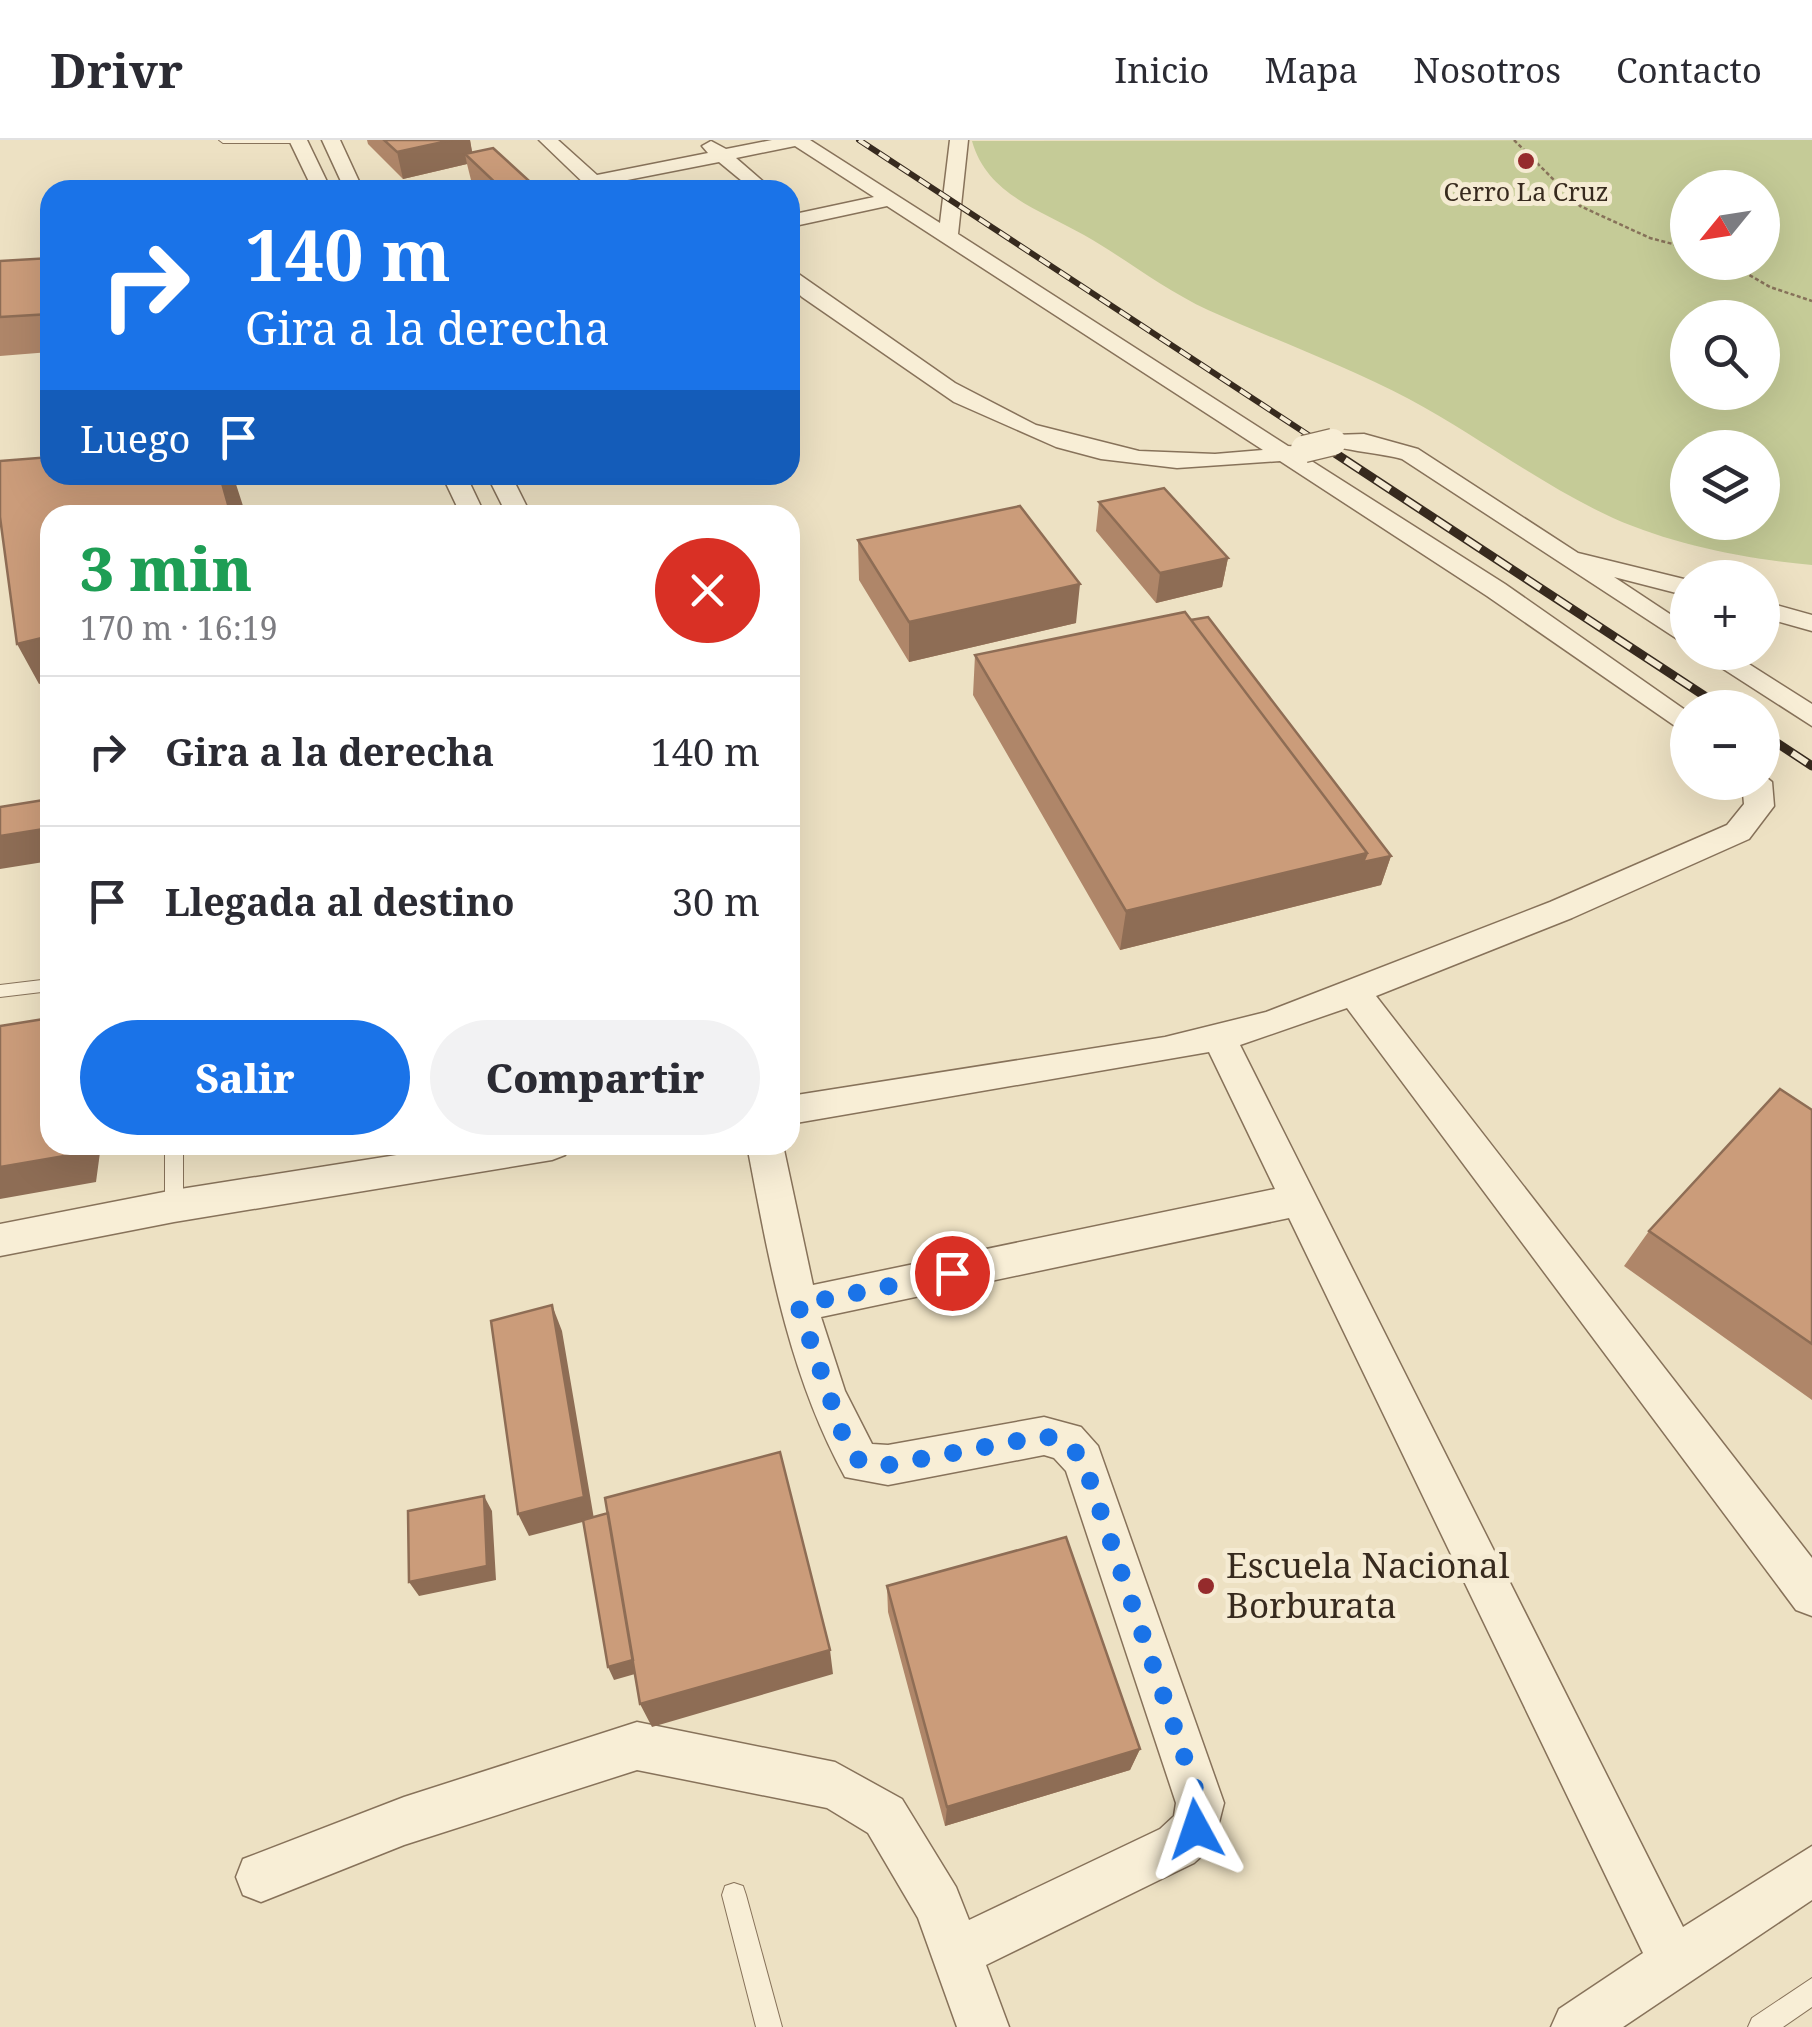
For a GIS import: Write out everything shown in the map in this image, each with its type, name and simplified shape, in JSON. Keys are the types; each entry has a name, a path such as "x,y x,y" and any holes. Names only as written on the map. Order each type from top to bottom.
{"street":[{"path":"298,140 317,180"},
{"path":"331,140 349,180"},
{"path":"548,140 591,180"},
{"path":"704,140 752,180"},
{"path":"622,180 798,140 1293,452 1670,713"},
{"path":"948,236 958,140"},
{"path":"800,217 890,200"},
{"path":"800,281 926,373 992,414 1107,455 1158,462 1293,452 1333,442 1364,441 1410,454 1670,626"},
{"path":"1569,558 1670,583"},
{"path":"1780,614 1812,623"},
{"path":"1738,670 1812,717"},
{"path":"800,1108 1165,1050 1272,1024 1561,910 1738,832 1750,824 1758,800"},
{"path":"1354,992 1812,1594"},
{"path":"1219,1037 1674,1963"},
{"path":"0,1240 174,1206 490,1155"},
{"path":"767,1155 798,1305 844,1438 860,1462 888,1465 1044,1436 1066,1442 1083,1460 1200,1803 1196,1829 1177,1846 956,1953"},
{"path":"798,1305 1299,1200"},
{"path":"262,1876 404,1820 637,1746 835,1786 885,1816 938,1905 983,2027"},
{"path":"1577,2027 1812,1871"}],"lane":[{"path":"223,140 298,140"},
{"path":"0,991 40,986"},
{"path":"174,1155 174,1206"},
{"path":"734,1896 768,2027"},
{"path":"1761,2027 1812,1991"}],"path":[{"path":"1514,140 1580,206 1670,243"},
{"path":"1758,280 1812,301"}],"green space":[{"path":"1812,140 1812,565 1736,555 1675,540 1780,540 1780,430 1670,430 1670,538 1636,528 1586,505 1409,399 1176,293 1100,244 1018,199 979,160 972,141"}],"building":[{"path":"384,140 452,140 397,152"},
{"path":"493,148 528,180 492,180 465,154"},
{"path":"40,259 40,315 0,317 0,261"},
{"path":"40,458 40,485 223,485 228,505 40,505 40,638 17,644 0,517 0,461"},
{"path":"1164,488 1228,558 1160,573 1099,502"},
{"path":"1020,506 1080,584 909,622 858,540"},
{"path":"1185,612 1367,853 1126,911 975,655"},
{"path":"1208,617 1391,856 1363,862 1367,853 1191,620"},
{"path":"40,801 40,830 0,836 0,807"},
{"path":"40,1020 40,1155 70,1155 0,1167 0,1026"},
{"path":"1780,1089 1812,1110 1812,1344 1649,1231"},
{"path":"552,1305 584,1497 518,1514 491,1321"},
{"path":"780,1452 830,1650 640,1704 605,1498"},
{"path":"484,1496 487,1566 409,1582 408,1511"},
{"path":"608,1513 633,1660 608,1667 583,1520"},
{"path":"1066,1537 1140,1749 947,1807 887,1586"}],"railway":[{"path":"859,140 1319,442"},
{"path":"1315,440 1696,690"},
{"path":"1780,745 1812,766"}],"place":[{"name":"Cerro La Cruz","path":"1526,161"},
{"name":"Escuela Nacional Borburata","path":"1206,1586"}],"route":[{"path":"952,1273 798,1305 844,1438 860,1462 888,1465 1044,1436 1066,1442 1083,1460 1200,1803 1196,1829"}]}
